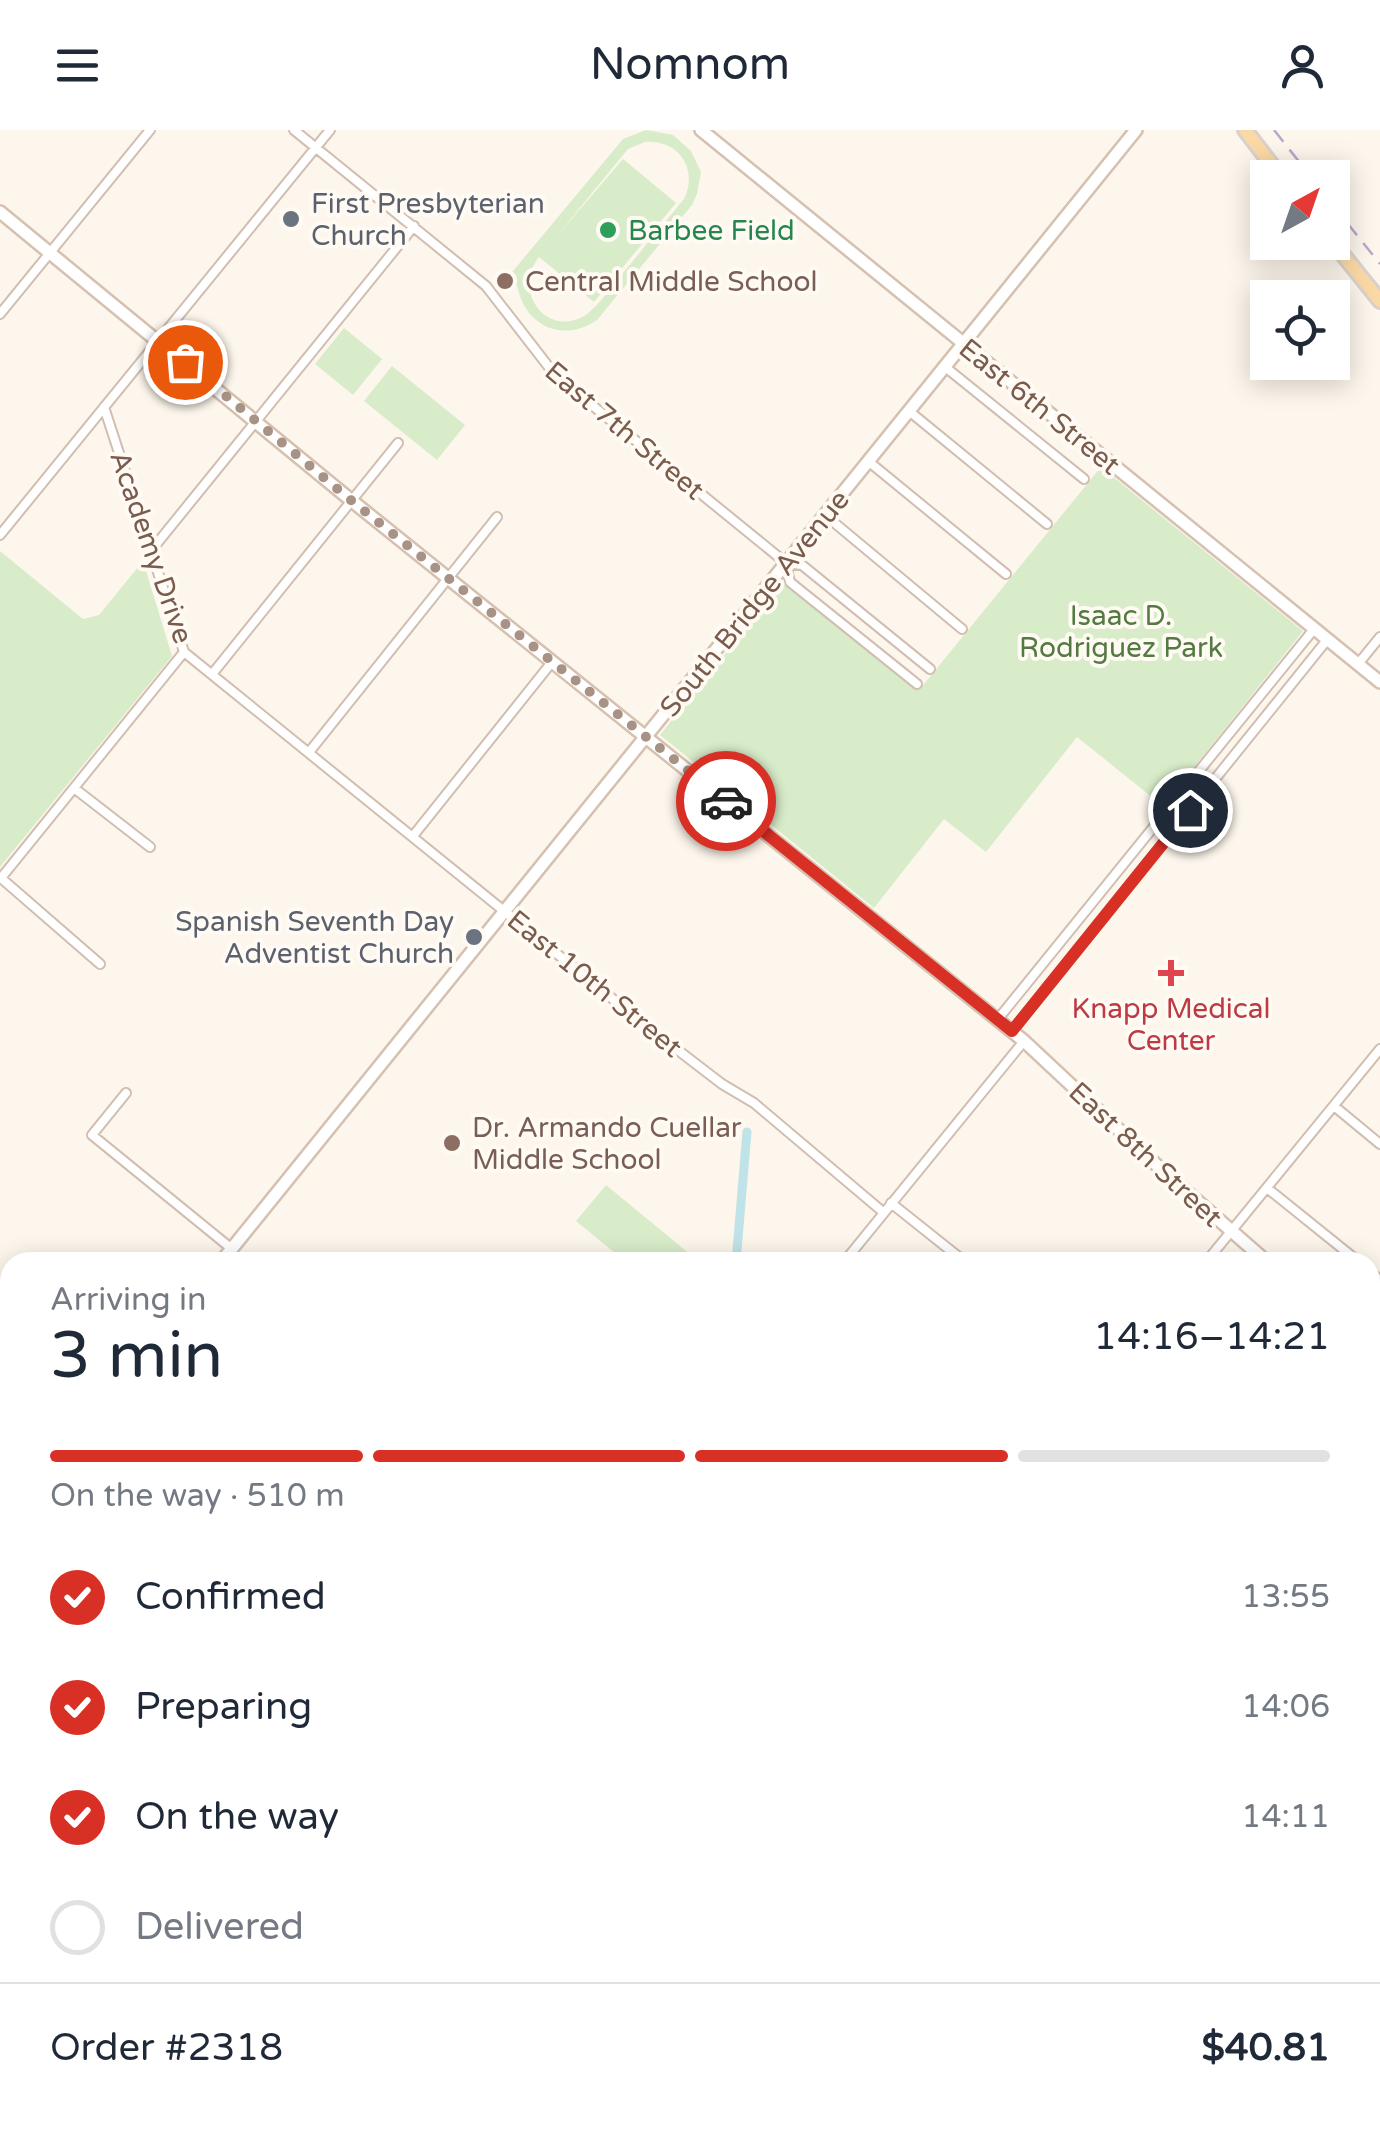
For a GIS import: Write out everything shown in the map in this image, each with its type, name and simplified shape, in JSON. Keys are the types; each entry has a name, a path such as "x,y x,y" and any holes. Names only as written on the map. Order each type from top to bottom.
{"main road":[{"path":"1245,130 1268,160"},
{"path":"1347,260 1380,301"}],"street":[{"path":"0,314 150,130"},
{"name":"East 7th Street","path":"294,130 486,286 555,375 786,563 802,565 930,669"},
{"path":"0,535 330,130"},
{"name":"East 6th Street","path":"700,130 1380,682"},
{"name":"South Bridge Avenue","path":"229,1252 1136,130"},
{"name":"East 8th Street","path":"0,212 352,501 998,1019 1255,1252"},
{"path":"150,552 414,226"},
{"path":"944,366 1084,479"},
{"name":"Academy Drive","path":"104,406 184,652 310,751"},
{"path":"909,411 1047,524"},
{"path":"214,673 398,443"},
{"path":"868,462 1006,574"},
{"path":"825,515 962,628"},
{"path":"310,751 498,517"},
{"name":"East 7th Street","path":"786,563 790,582 917,684"},
{"path":"998,1019 1314,629"},
{"path":"1358,664 1380,637"},
{"path":"1012,1031 1326,640"},
{"path":"100,964 1,878 184,652"},
{"path":"413,836 552,662"},
{"name":"East 10th Street","path":"310,751 722,1084 754,1103 883,1212"},
{"path":"74,788 150,847"},
{"path":"852,1252 1024,1041"},
{"path":"1214,1252 1380,1048"},
{"path":"126,1093 92,1136 232,1249"},
{"path":"1334,1106 1380,1144"},
{"path":"1267,1188 1347,1252"},
{"path":"891,1203 952,1252"}],"green space":[{"name":"Barbee Field","path":"646,130 673,135 691,151 701,172 697,194 597,320 571,330 546,326 528,311 517,285 511,290 503,283 623,139","holes":["657,142 676,151 687,167 684,199 587,314 573,320 548,317 538,309 529,285 539,257 594,302 676,203 623,159 556,237 628,149"]},
{"path":"344,328 382,359 353,395 315,364"},
{"path":"392,366 465,425 437,460 364,401"},
{"name":"Isaac D. Rodriguez Park","path":"1101,467 1303,631 1163,806 1077,737 986,852 944,819 874,908 660,735 785,580 920,689"},
{"path":"0,551 83,619 99,615 143,561 172,656 0,867"},
{"path":"606,1185 687,1252 614,1252 576,1221"}],"waterway":[{"path":"737,1252 747,1132"}],"railway":[{"path":"1274,130 1298,160"},
{"path":"1350,226 1380,264"}],"way so far":[{"path":"185,362 726,801"}],"place":[{"name":"First Presbyterian Church","path":"291,219"},
{"name":"Barbee Field","path":"608,230"},
{"name":"Central Middle School","path":"505,281"},
{"name":"Spanish Seventh Day Adventist Church","path":"474,937"},
{"name":"Knapp Medical Center","path":"1171,973"},
{"name":"Dr. Armando Cuellar Middle School","path":"452,1143"}],"route":[{"path":"726,801 1012,1031 1190,810"}]}
